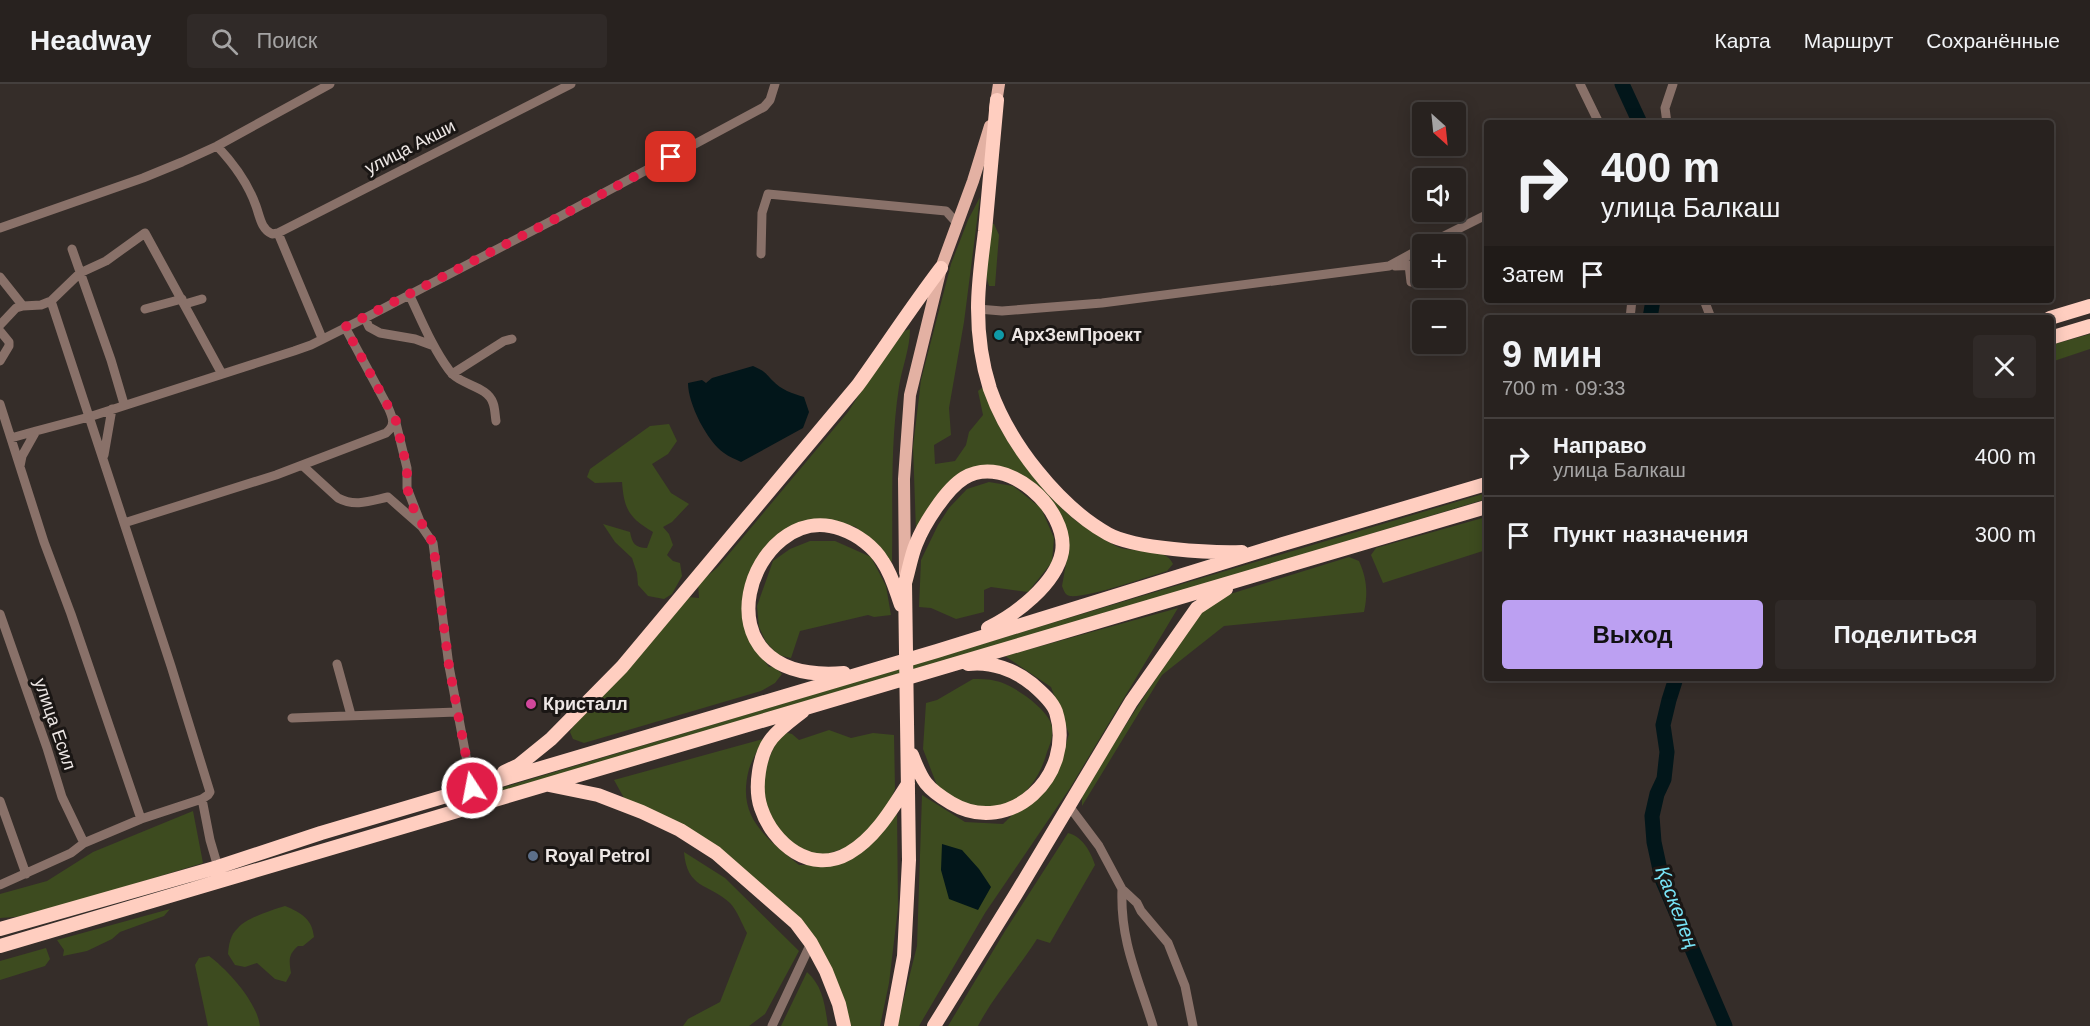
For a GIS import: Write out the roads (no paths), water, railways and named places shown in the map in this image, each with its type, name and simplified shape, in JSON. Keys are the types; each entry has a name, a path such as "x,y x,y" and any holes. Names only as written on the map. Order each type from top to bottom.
{"highway":[{"path":"997,100 978,309 982,354 990,388 1009,431 1065,502 1110,535 1136,543 1221,552 1242,552 1283,544"},
{"path":"472,788 519,765 551,739 622,668 858,385 940,268"},
{"path":"2054,317 2090,306"},
{"path":"2054,337 2090,326"},
{"path":"891,1026 904,956 909,860 905,583 916,544 930,519 953,488 964,478 980,472 993,471 1008,474 1024,483 1039,497 1057,524 1062,537 1059,562 1050,578 1029,602 1003,621 937,651"},
{"path":"0,929 218,867 389,813 937,651 1484,485"},
{"path":"0,946 1484,508"},
{"path":"870,670 834,674 812,672 787,667 767,656 753,636 748,609 750,592 765,557 776,542 802,528 818,525 849,532 884,562 905,614"},
{"path":"934,1026 1131,702 1197,608 1237,581"},
{"path":"908,744 921,779 929,788 962,809 973,812 990,813 1011,809 1029,799 1050,773 1057,754 1059,733 1055,711 1044,695 1022,676 997,666 976,663 939,668"},
{"path":"809,706 772,738 764,753 758,786 760,806 767,823 784,844 796,854 823,860 836,859 849,853 864,842 890,812 909,782"},
{"path":"549,785 598,795 650,815 680,830 716,853 796,923 811,943 826,971 839,1004 844,1026"},
{"path":"389,813 392,830"}],"main road":[{"path":"905,583 904,479 910,395 940,268 982,153 997,100 999,84"}],"street":[{"path":"0,228 143,178 217,146 330,84"},
{"name":"улица Акши","path":"278,233 571,84"},
{"path":"11,438 89,417 311,345 559,217 764,106 770,100 775,84"},
{"path":"1580,84 1598,120"},
{"path":"1667,120 1665,108 1673,84"},
{"path":"217,146 240,172 255,203 264,230 272,234 278,233 322,338"},
{"path":"761,255 762,213 768,194 946,211 956,222"},
{"path":"1448,234 1484,216"},
{"path":"0,325 16,308 41,305 51,301 80,273 106,261 145,233 222,374"},
{"path":"72,249 122,390 124,404"},
{"path":"1389,266 1412,253"},
{"path":"978,309 1002,310 1092,304 1389,266 1409,265 1411,282"},
{"path":"0,277 23,306"},
{"path":"409,294 434,346 452,374 463,383 482,390 492,401 496,422"},
{"path":"145,309 202,299"},
{"path":"0,885 71,853 84,843 141,819 202,799 210,792 51,301"},
{"path":"365,318 369,327 380,333 416,339 434,346"},
{"path":"345,327 396,421 407,468 407,488 422,526 433,543 457,712 472,788"},
{"path":"0,331 9,342 0,361"},
{"path":"452,374 504,341 512,339"},
{"path":"0,404 44,542 141,819"},
{"path":"103,461 112,409"},
{"path":"386,434 393,426 392,415"},
{"path":"20,466 22,456 36,431"},
{"path":"124,523 303,466 397,431"},
{"path":"303,466 338,498 354,504 387,497 407,488"},
{"path":"387,497 422,526"},
{"name":"улица Есил","path":"0,614 62,797 84,843"},
{"path":"337,664 351,715"},
{"path":"292,718 457,712"},
{"path":"202,799 218,867"},
{"path":"0,801 26,874"},
{"path":"1069,806 1100,846 1122,889 1137,903 1168,943 1185,986 1193,1026"},
{"path":"1122,889 1121,911 1124,933 1153,1026"},
{"path":"772,1026 811,943"}],"waterway":[{"name":"Қаскелең","path":"1622,84 1639,120"},
{"name":"Қаскелең","path":"1650,315 1652,303"},
{"name":"Қаскелең","path":"1675,681 1663,725 1667,752 1664,779 1657,794 1652,816 1654,842 1662,879 1725,1026"}],"place":[{"name":"АрхЗемПроект","path":"999,335"},
{"name":"Кристалл","path":"531,704"},
{"name":"Royal Petrol","path":"533,856"}]}
